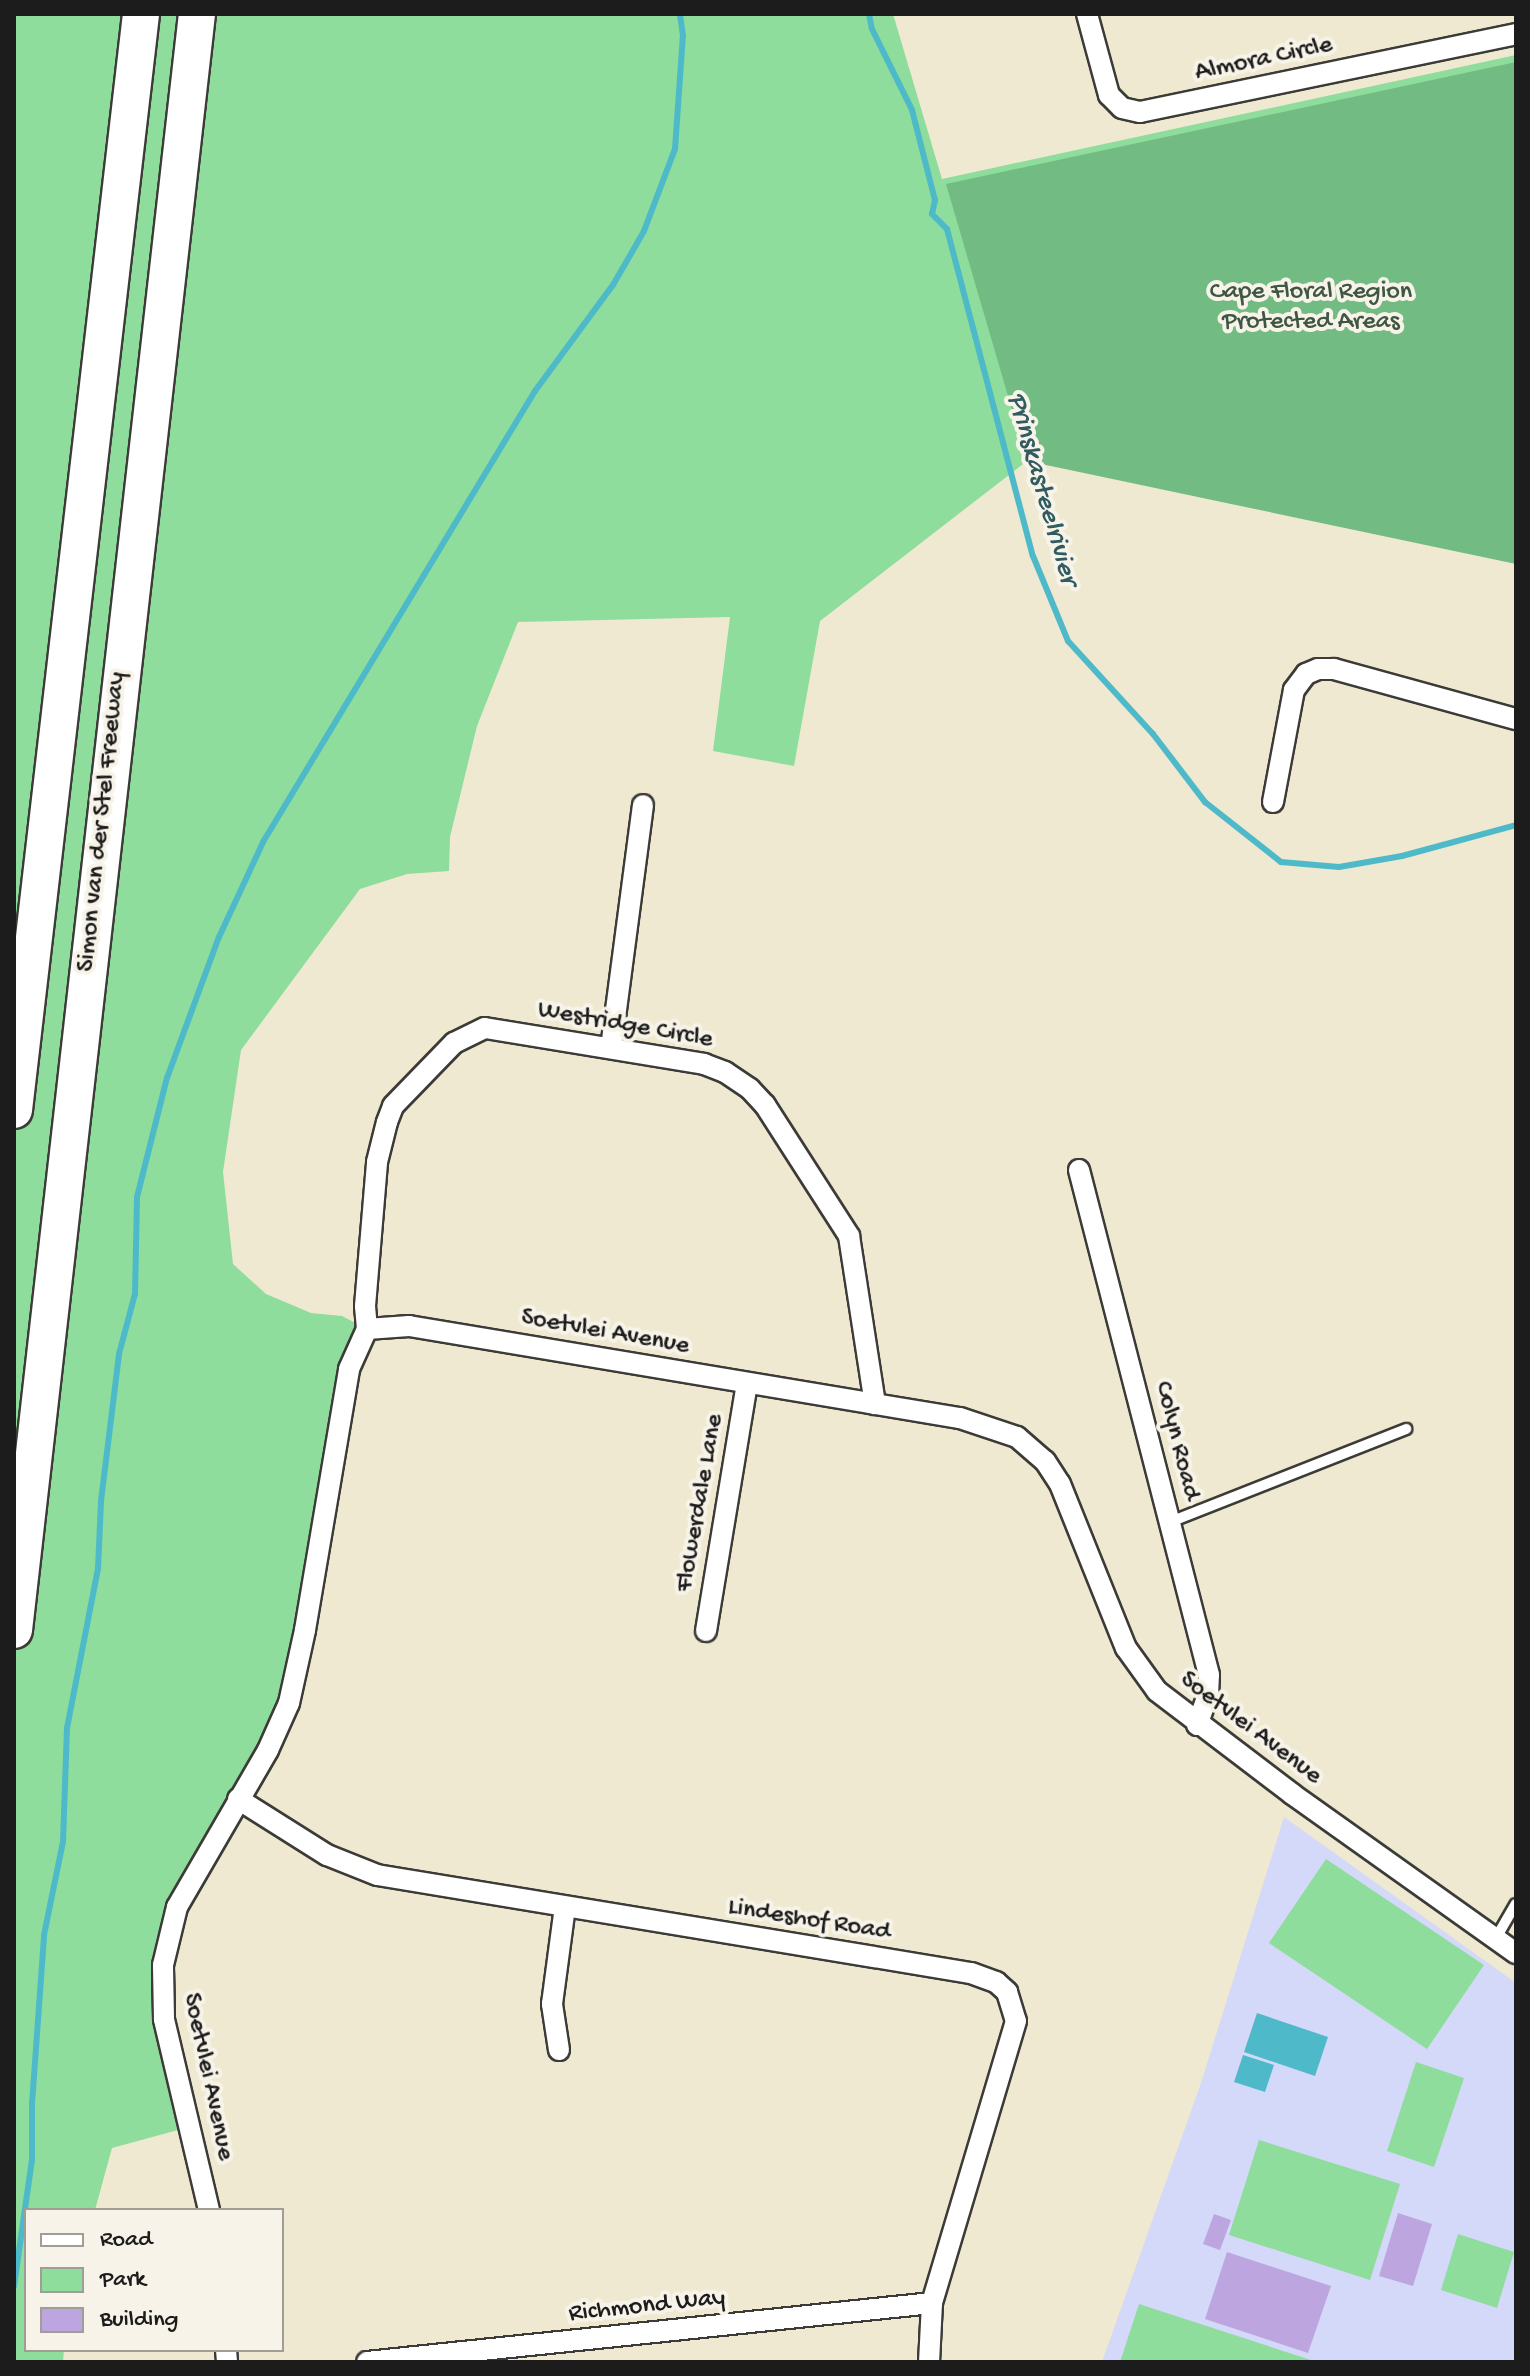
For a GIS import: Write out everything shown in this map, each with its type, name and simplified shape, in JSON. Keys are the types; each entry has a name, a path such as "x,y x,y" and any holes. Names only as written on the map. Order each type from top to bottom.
{"highway":[{"name":"Simon van der Stel Freeway","path":"14,1110 141,14"},
{"name":"Simon van der Stel Freeway","path":"14,1630 197,14"}],"street":[{"name":"Almora Circle","path":"1087,14 1109,95 1122,108 1140,112 1516,34"},
{"path":"1273,802 1294,690 1306,674 1318,669 1348,672 1516,719"},
{"path":"611,1048 643,805"},
{"name":"Westridge Circle","path":"367,1329 365,1306 377,1162 393,1106 454,1043 485,1028 704,1064 725,1072 765,1105 849,1236 875,1404"},
{"name":"Colyn Road","path":"1079,1170 1209,1675 1208,1695 1197,1725"},
{"name":"Soetvlei Avenue","path":"209,2208 164,2019 161,1997 163,1965 177,1907 279,1728 296,1677 349,1369 367,1329 409,1326 875,1404 992,1426 1017,1437 1045,1461 1060,1484 1126,1648 1157,1691 1197,1725 1516,1953"},
{"name":"Flowerdale Lane","path":"706,1631 747,1384"},
{"name":"Lindeshof Road","path":"238,1799 327,1855 358,1870 404,1882 971,1973 996,1982 1007,1992 1016,2021 932,2303 929,2362"},
{"path":"559,2050 552,2004 565,1907"},
{"name":"Richmond Way","path":"367,2362 437,2359 932,2303"}],"lane":[{"path":"1170,1522 1406,1429"},
{"path":"1496,1938 1516,1904"}],"shaded area":[{"path":"1284,1817 1516,1983 1516,2362 1102,2362 1201,2083"}],"green space":[{"path":"14,14 893,14 942,179 1516,55 1516,560 1026,456 1027,461 820,621 794,766 713,751 730,617 518,622 477,726 450,837 449,871 407,874 360,889 241,1050 223,1172 233,1264 266,1294 311,1313 342,1316 367,1329 296,1677 177,1907 163,1966 189,2127 112,2148 96,2208 24,2208 24,2352 64,2352 63,2362 14,2362"},
{"name":"Cape Floral Region Protected Areas","path":"1516,62 1516,564 1027,461 946,184"},
{"path":"1326,1859 1484,1965 1427,2049 1269,1943"},
{"path":"1416,2062 1464,2078 1434,2167 1387,2151"},
{"path":"1259,2140 1400,2184 1370,2280 1229,2235"},
{"path":"1458,2234 1514,2252 1497,2308 1441,2290"},
{"path":"1139,2304 1317,2362 1120,2362"}],"water":[{"path":"1257,2013 1328,2037 1315,2076 1244,2052"},
{"path":"1243,2055 1274,2065 1265,2092 1234,2082"}],"building":[{"path":"1398,2213 1432,2224 1413,2286 1379,2276"},
{"path":"1214,2214 1231,2220 1220,2250 1203,2244"},
{"path":"1227,2252 1331,2286 1308,2353 1205,2319"}],"waterway":[{"path":"25,2208 32,2159 32,2104 44,1935 63,1842 67,1728 98,1568 101,1501 119,1354 135,1294 137,1197 167,1078 219,937 263,842 535,391 613,285 644,231 675,149 683,36 680,14"},
{"name":"Prinskasteelrivier","path":"869,14 872,29 912,110 935,200 932,214 947,229 1033,556 1068,641 1153,734 1205,802 1281,862 1339,867 1402,856 1516,825"},
{"path":"14,2286 24,2215"}]}
